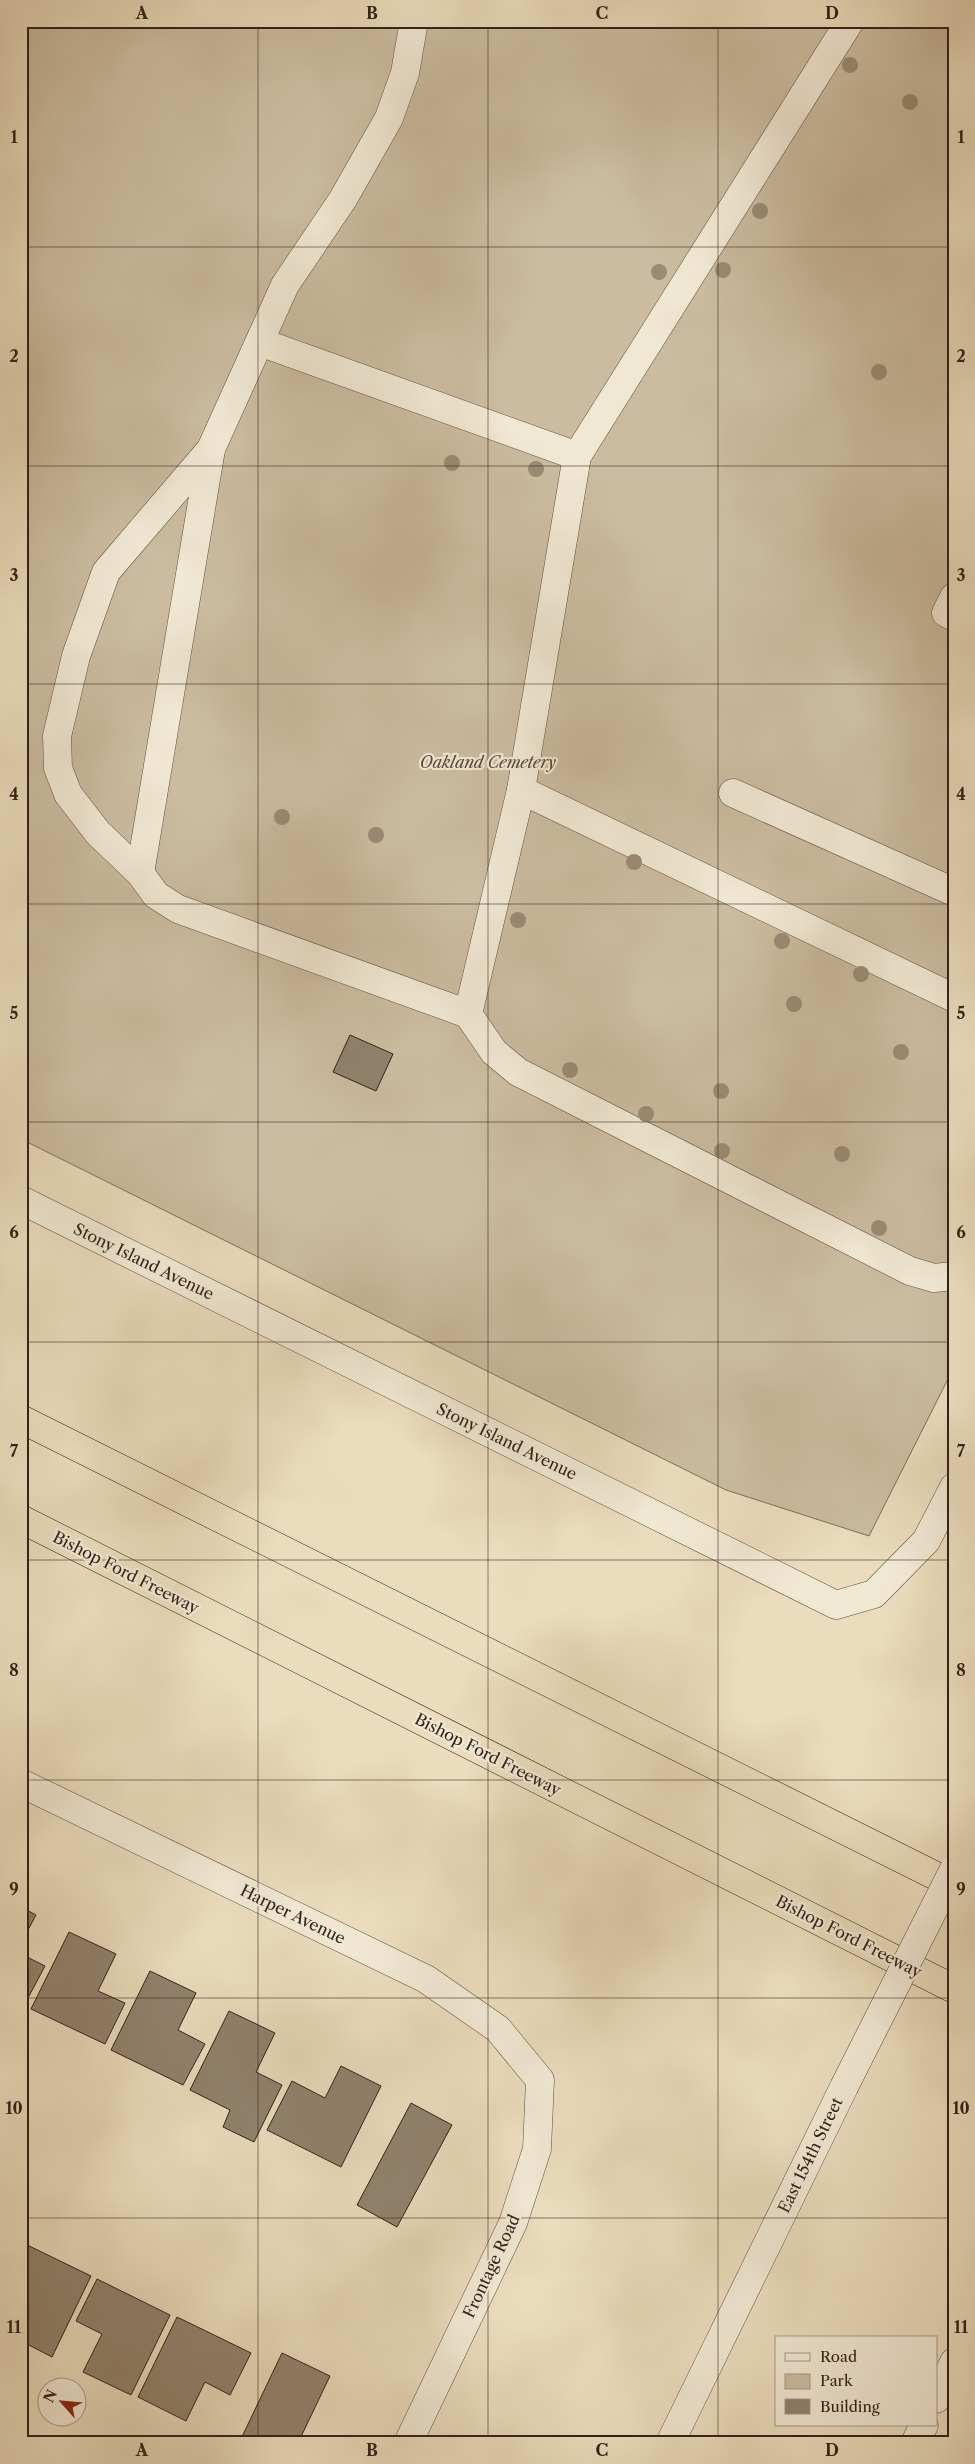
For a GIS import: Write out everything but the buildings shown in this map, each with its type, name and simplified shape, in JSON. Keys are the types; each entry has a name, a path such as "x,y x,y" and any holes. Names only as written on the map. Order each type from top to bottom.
{"highway":[{"path":"21,1419 954,1885"},
{"name":"Bishop Ford Freeway","path":"21,1519 954,1989"}],"street":[{"path":"140,873 211,449 285,286 343,199 389,118 405,73 414,21"},
{"path":"468,1014 521,790 577,456 850,21"},
{"path":"260,342 577,456"},
{"path":"211,449 106,572 76,656 57,736 58,768 68,794 98,833 140,873 156,895 178,909 468,1014 494,1052 518,1072 910,1271 934,1278 954,1276"},
{"path":"954,597 946,613 954,617"},
{"path":"521,790 954,998"},
{"path":"732,793 954,892"},
{"name":"Stony Island Avenue","path":"21,1200 836,1605 874,1594 926,1541 954,1487"},
{"name":"Harper Avenue","path":"21,1783 426,1979 498,2029 540,2080"},
{"name":"East 154th Street","path":"670,2443 844,2087 954,1869"},
{"name":"Frontage Road","path":"408,2443 513,2223 536,2149 540,2080"},
{"path":"938,2395 954,2362"},
{"path":"915,2443 924,2426"}],"green space":[{"name":"Oakland Cemetery","path":"21,21 954,21 954,1367 869,1536 726,1490 21,1139 21,385 28,265 21,262"}]}
